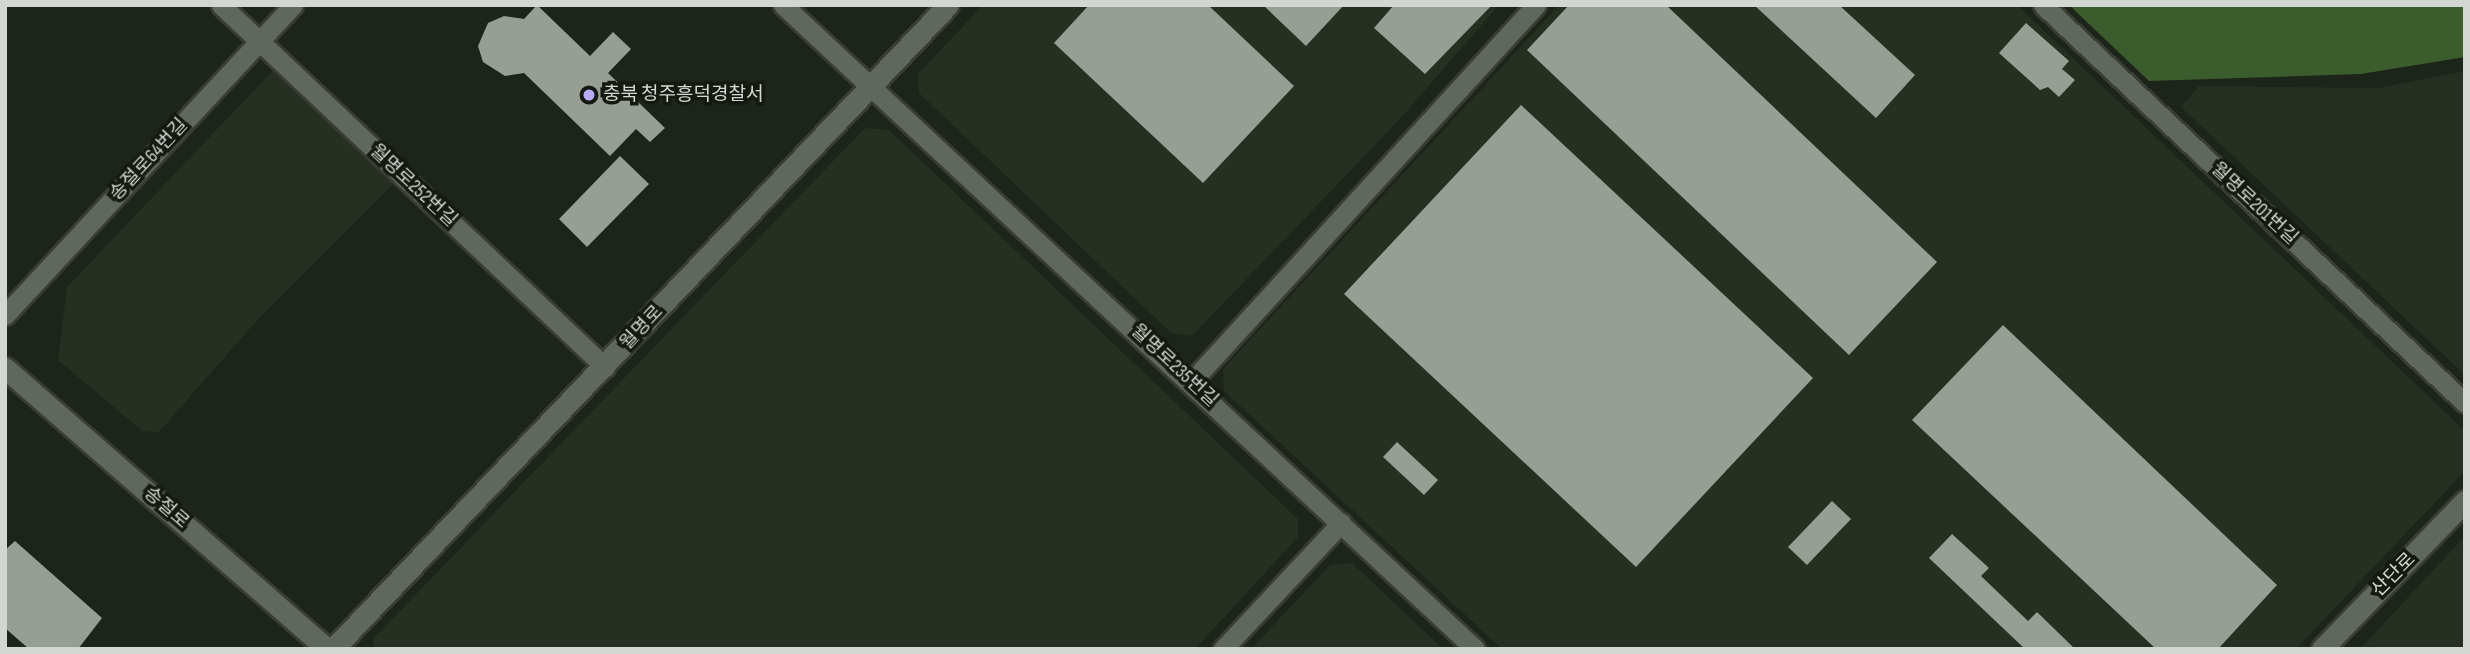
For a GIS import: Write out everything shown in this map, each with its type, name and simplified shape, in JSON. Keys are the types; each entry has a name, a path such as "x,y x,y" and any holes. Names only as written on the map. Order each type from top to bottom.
{"street":[{"name":"월명로252번길","path":"221,5 605,367"},
{"name":"송절로64번길","path":"5,315 293,5"},
{"name":"월명로235번길","path":"783,5 1475,649"},
{"name":"월명로","path":"333,649 948,5"},
{"path":"1191,382 1536,5"},
{"name":"월명로201번길","path":"2043,5 2465,403"},
{"name":"송절로","path":"5,368 327,649"},
{"name":"산단로","path":"2322,649 2465,501"},
{"path":"1223,649 1341,523"}],"shaded area":[{"path":"983,5 1499,5 1400,119 1192,336 1171,333 919,93 918,74"},
{"path":"1559,5 2017,5 2465,431 2465,471 2296,649 1502,649 1224,391 1223,369"},
{"path":"279,64 397,180 259,318 159,432 142,431 58,360 67,287"},
{"path":"2465,71 2465,375 2181,107 2199,86 2378,88"},
{"path":"865,128 889,130 1298,519 1298,537 1195,649 374,649 373,639"},
{"path":"2465,536 2465,649 2360,649"},
{"path":"1352,563 1443,649 1251,649 1330,565"}],"green space":[{"path":"2069,5 2465,5 2465,57 2361,74 2149,81"}],"building":[{"name":"충북 청주흥덕경찰서","path":"537,5 590,56 613,32 631,49 608,73 665,128 650,142 636,129 610,156 524,73 505,76 483,62 478,46 488,23 504,16 524,19"},
{"path":"1089,5 1208,5 1294,86 1203,183 1054,43"},
{"path":"1263,5 1344,5 1306,46"},
{"path":"1394,5 1492,5 1425,74 1374,28"},
{"path":"1569,5 1666,5 1937,262 1849,355 1527,50"},
{"path":"1754,5 1839,5 1915,75 1876,118"},
{"path":"2026,23 2069,61 2062,69 2075,80 2059,97 2048,87 2040,90 1999,53"},
{"path":"1521,105 1813,378 1636,567 1344,294"},
{"path":"620,156 649,184 587,247 559,219"},
{"path":"2003,325 2277,585 2218,649 2156,649 1912,420"},
{"path":"1397,442 1438,480 1424,495 1383,457"},
{"path":"1832,501 1851,519 1807,565 1788,547"},
{"path":"1952,534 1989,568 1981,576 2028,621 2037,612 2075,649 2025,649 1929,558"},
{"path":"15,541 102,618 78,649 29,649 5,628 5,550"}],"place":[{"name":"충북 청주흥덕경찰서","path":"589,95"}]}
